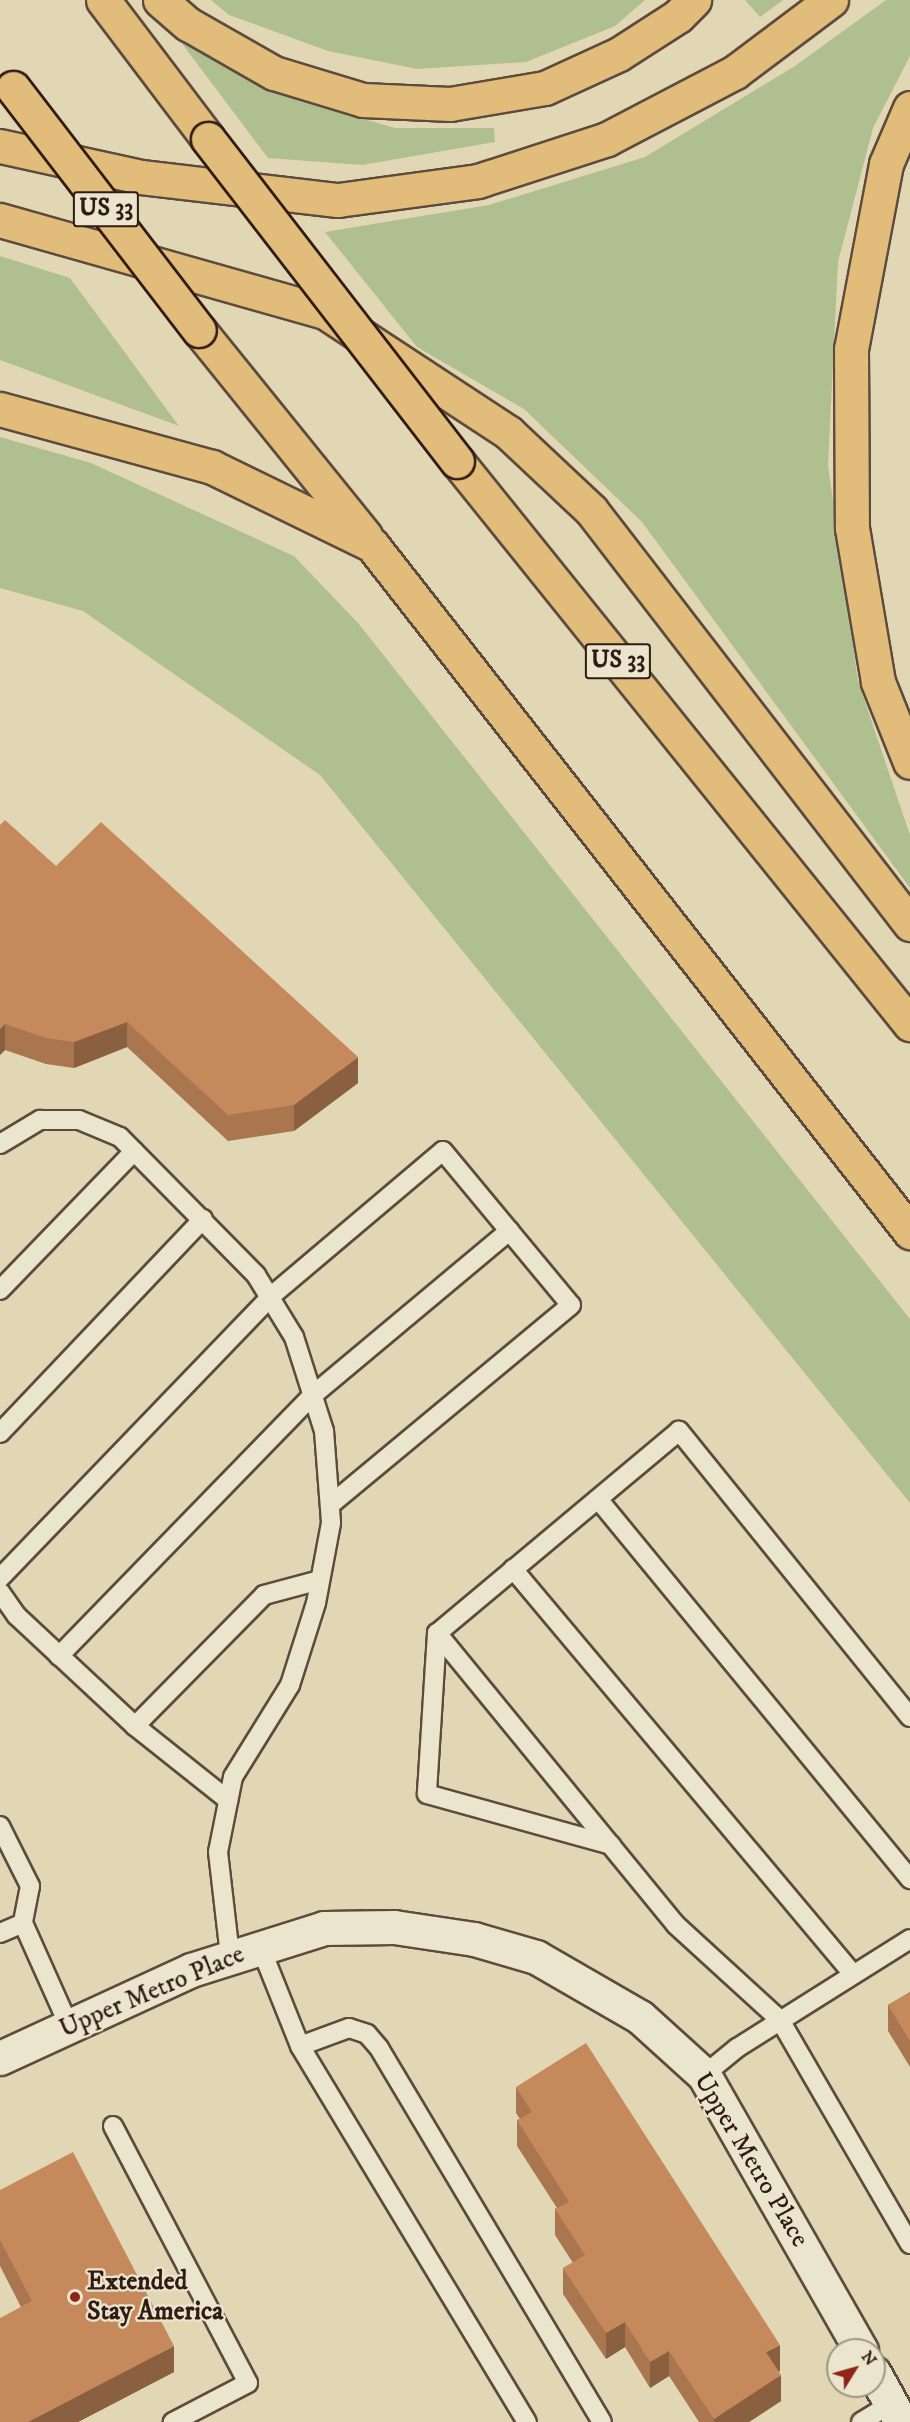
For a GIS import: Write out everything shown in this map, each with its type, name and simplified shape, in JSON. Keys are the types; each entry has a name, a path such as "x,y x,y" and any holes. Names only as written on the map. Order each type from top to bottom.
{"main road":[{"name":"US 33","path":"103,0 457,461 910,1024"},
{"path":"160,0 188,24 274,72 363,100 450,104 545,88 619,54 678,16 694,0"},
{"path":"0,146 141,177 338,200 478,181 607,139 735,72 831,0"},
{"name":"US 33","path":"6,80 199,330 372,545 910,1232"},
{"path":"910,108 886,164 851,350 851,373 852,528 878,682 910,762"},
{"path":"0,220 325,312 508,433 591,510 910,924"},
{"path":"0,409 212,467 372,545"}],"street":[{"name":"Upper Metro Place","path":"0,2058 245,1951 324,1928 394,1927 474,1939 536,1957 640,2017 704,2075 854,2338"},
{"path":"886,2395 896,2413"}],"lane":[{"path":"0,1144 40,1120 79,1120 120,1137 256,1275 294,1336 324,1431 331,1523 320,1580 290,1685 233,1777 218,1852 245,1951 527,2422"},
{"path":"0,1290 134,1151"},
{"path":"0,1578 270,1297 442,1151 571,1305 330,1505"},
{"path":"0,1433 203,1219"},
{"path":"59,1656 313,1395 509,1230"},
{"path":"611,1845 427,1794 437,1633 680,1431 910,1718"},
{"path":"598,1499 910,1880"},
{"path":"513,1569 853,1974"},
{"path":"135,1726 264,1595 320,1580"},
{"path":"0,1592 17,1616 135,1726 228,1800"},
{"path":"437,1633 676,1925 780,2020 910,2244"},
{"path":"0,1826 30,1886 23,1923 69,2026"},
{"path":"0,1933 23,1923"},
{"path":"704,2075 780,2020 910,1939"},
{"path":"300,2046 349,2028 367,2034 379,2048 602,2422"},
{"path":"113,2126 248,2383 173,2422"},
{"path":"861,2422 896,2413"}],"green space":[{"path":"211,0 645,0 615,26 526,62 417,69 328,51 229,15"},
{"path":"745,0 783,0 760,17"},
{"path":"886,0 910,0 910,56 873,128 838,262 828,465 858,681 910,835 910,888 642,522 524,409 417,347 325,232 489,205 645,157 795,66"},
{"path":"180,41 298,100 395,128 494,128 495,142 362,165 268,158"},
{"path":"0,256 70,278 179,426 0,360"},
{"path":"0,437 91,463 294,556 358,623 910,1319 910,1503 320,775 83,611 0,588"}],"building":[{"path":"5,820 56,866 101,822 358,1057 294,1105 228,1115 127,1022 74,1042 46,1038 5,1024 0,1029 0,825"},
{"path":"910,1992 910,2041 888,2005"},
{"path":"586,2043 780,2345 766,2352 781,2375 714,2419 669,2351 650,2362 625,2322 606,2333 563,2268 585,2255 555,2209 569,2202 517,2120 532,2112 516,2087"},
{"name":"Extended Stay America","path":"73,2152 174,2346 28,2422 0,2422 0,2318 32,2301 0,2240 0,2190"}],"place":[{"name":"Extended Stay America","path":"75,2297"}]}
